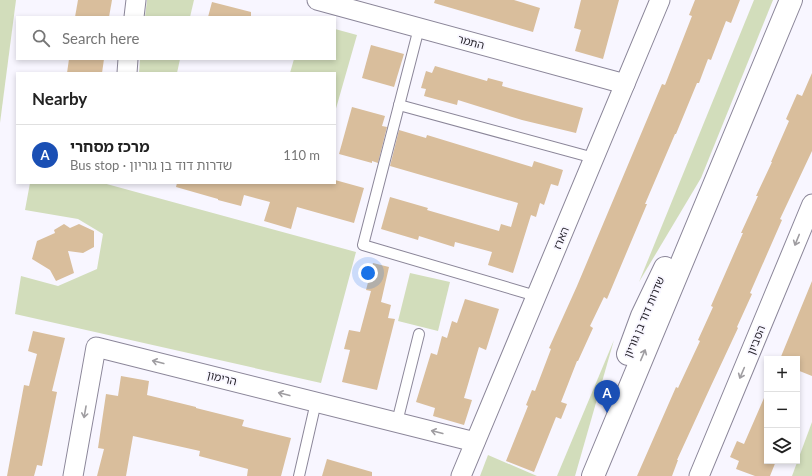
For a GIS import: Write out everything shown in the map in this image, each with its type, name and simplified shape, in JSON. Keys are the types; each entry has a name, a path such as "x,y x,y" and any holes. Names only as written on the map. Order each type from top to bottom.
{"street":[{"path":"134,16 136,0"},
{"name":"התמר","path":"316,0 625,84"},
{"name":"הארז","path":"461,476 660,0"},
{"name":"שדרות דוד בן גוריון","path":"594,472 617,387 642,316 651,295 679,241 718,175 791,0"},
{"path":"127,72 128,60"},
{"name":"הסביון","path":"699,476 812,204"},
{"name":"הרימון","path":"73,476 96,347 475,442"}],"lane":[{"path":"418,28 363,245 536,296"},
{"path":"399,105 594,158"},
{"path":"398,422 419,334"},
{"path":"299,476 316,402"}],"green space":[{"path":"0,0 16,0 0,123"},
{"path":"147,0 194,0 190,16 145,16"},
{"path":"754,0 773,0 701,178 639,282"},
{"path":"336,29 357,35 336,108 336,72 290,72 294,60 336,60"},
{"path":"140,60 180,60 177,72 139,72"},
{"path":"30,184 107,184 356,252 321,383 15,314 21,276 58,286 97,269 103,234 78,219 25,210"},
{"path":"410,273 450,282 438,331 398,321"},
{"path":"614,340 575,476 557,476"},
{"path":"812,422 812,476 792,476 796,464 800,464 800,454"},
{"path":"488,455 537,476 480,476"}],"building":[{"path":"78,0 112,0 109,16 75,16"},
{"path":"435,0 514,0 540,8 533,32 434,3"},
{"path":"581,0 619,0 603,59 575,51 581,30 574,28"},
{"path":"695,0 740,0 731,23 726,21 711,60 708,59 699,83 697,83 645,204 647,204 607,299 604,297 590,326 593,328 577,361 561,402 567,404 561,419 556,417 534,472 506,461 528,406 526,405 532,390 535,391 551,349 549,348 577,286 662,84 665,85 692,16 689,15"},
{"path":"212,2 251,12 251,16 208,16"},
{"path":"371,45 404,54 394,87 362,78"},
{"path":"69,60 104,60 102,72 67,72"},
{"path":"435,66 487,81 488,78 503,82 502,86 583,108 576,133 522,120 458,100 457,105 424,96 426,89 421,88 426,71 432,73"},
{"path":"812,73 812,151 780,219 782,220 750,293 752,294 737,327 738,328 677,460 672,476 637,476 676,387 678,388 700,341 698,340 713,307 711,306 758,196 756,196 789,121 786,119 797,94 802,96"},
{"path":"352,107 385,116 382,126 387,127 378,163 372,161 372,163 339,154"},
{"path":"399,130 426,138 427,135 532,167 534,161 563,170 558,186 551,184 544,205 540,203 536,217 531,215 513,273 488,265 492,252 455,242 454,247 419,236 418,240 381,229 390,197 428,208 427,210 499,231 501,224 511,227 518,203 390,166"},
{"path":"336,180 364,188 354,223 297,207 291,229 264,221 270,202 244,195 241,206 176,187 177,184 336,184"},
{"path":"64,224 70,228 79,224 94,231 94,247 83,253 68,251 74,273 56,281 50,270 32,259 37,241 55,233 54,230"},
{"path":"373,263 389,267 381,302 391,305 388,318 395,319 377,390 342,382 350,350 344,349 349,330 360,332 371,291 366,290"},
{"path":"812,281 812,376 800,371 800,356 781,356"},
{"path":"465,299 499,309 486,350 479,347 464,398 472,400 464,425 433,416 435,408 416,402 431,353 437,355 442,336 447,338 452,321 457,323"},
{"path":"33,331 65,338 52,391 57,392 42,466 37,465 34,476 7,476 24,385 29,386 37,354 28,351"},
{"path":"121,376 149,381 147,395 244,420 242,426 291,438 281,476 247,476 248,469 199,456 200,451 133,436 126,476 97,476 104,449 98,448 106,394 118,396"},
{"path":"764,398 764,464 775,464 770,476 755,476 736,469 739,461 730,457 737,441 744,444"},
{"path":"327,459 372,472 372,476 322,476"}],"place":[{"name":"מרכז מסחרי","path":"607,413"}]}
